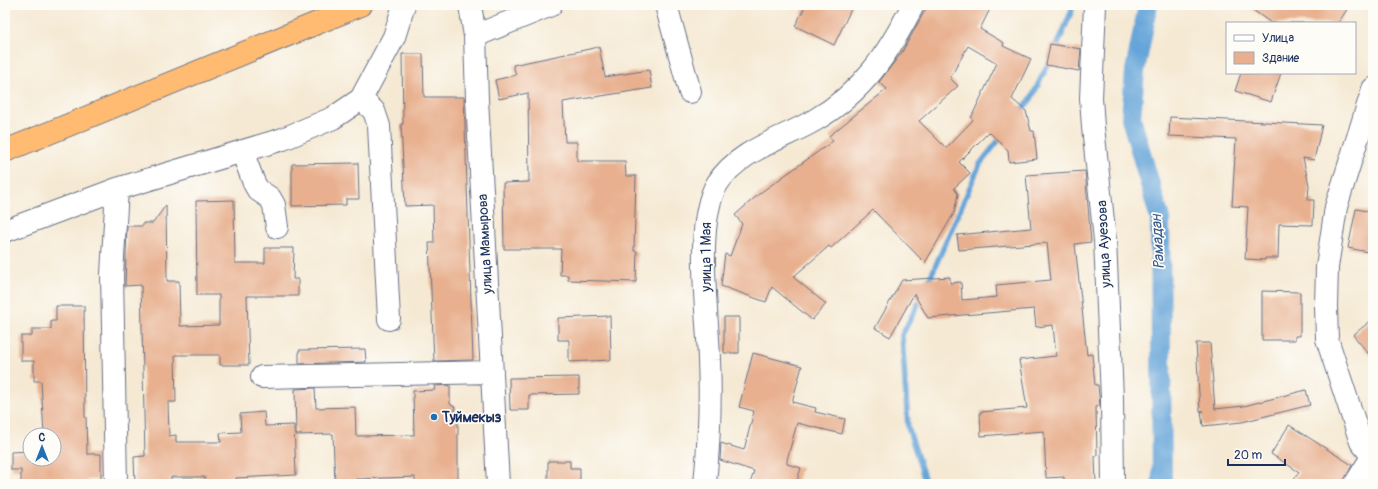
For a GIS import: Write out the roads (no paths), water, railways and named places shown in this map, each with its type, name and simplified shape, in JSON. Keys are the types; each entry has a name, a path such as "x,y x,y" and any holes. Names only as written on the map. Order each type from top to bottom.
{"highway":[{"path":"5,151 361,5"}],"street":[{"path":"5,231 117,189 283,139 333,118 361,99 391,42 404,5"},
{"name":"улица Мамырова","path":"470,5 475,36 477,99 498,484"},
{"path":"475,36 551,5"},
{"path":"666,5 690,92"},
{"name":"улица 1 Мая","path":"705,484 710,426 704,240 711,198 721,180 742,159 814,121 846,99 876,66 896,39 913,5"},
{"name":"улица Ауезова","path":"1095,5 1091,98 1092,127 1105,240 1112,398 1113,484"},
{"path":"1356,484 1373,457 1361,442 1327,339 1327,267 1336,207 1373,89"},
{"path":"361,99 374,111 379,126 389,319"},
{"path":"242,151 258,190 270,198 274,205 277,227"},
{"path":"116,484 112,274 117,189"},
{"path":"262,376 492,372"}],"waterway":[{"path":"1055,51 1074,5"},
{"name":"Рамадан","path":"1148,5 1135,71 1131,118 1160,219 1162,484"},
{"path":"1019,113 1031,99 1051,58"},
{"path":"927,285 980,164 1002,136"},
{"path":"922,296 902,335 908,427 926,484"}],"place":[{"name":"Туймекыз","path":"434,417"}]}
